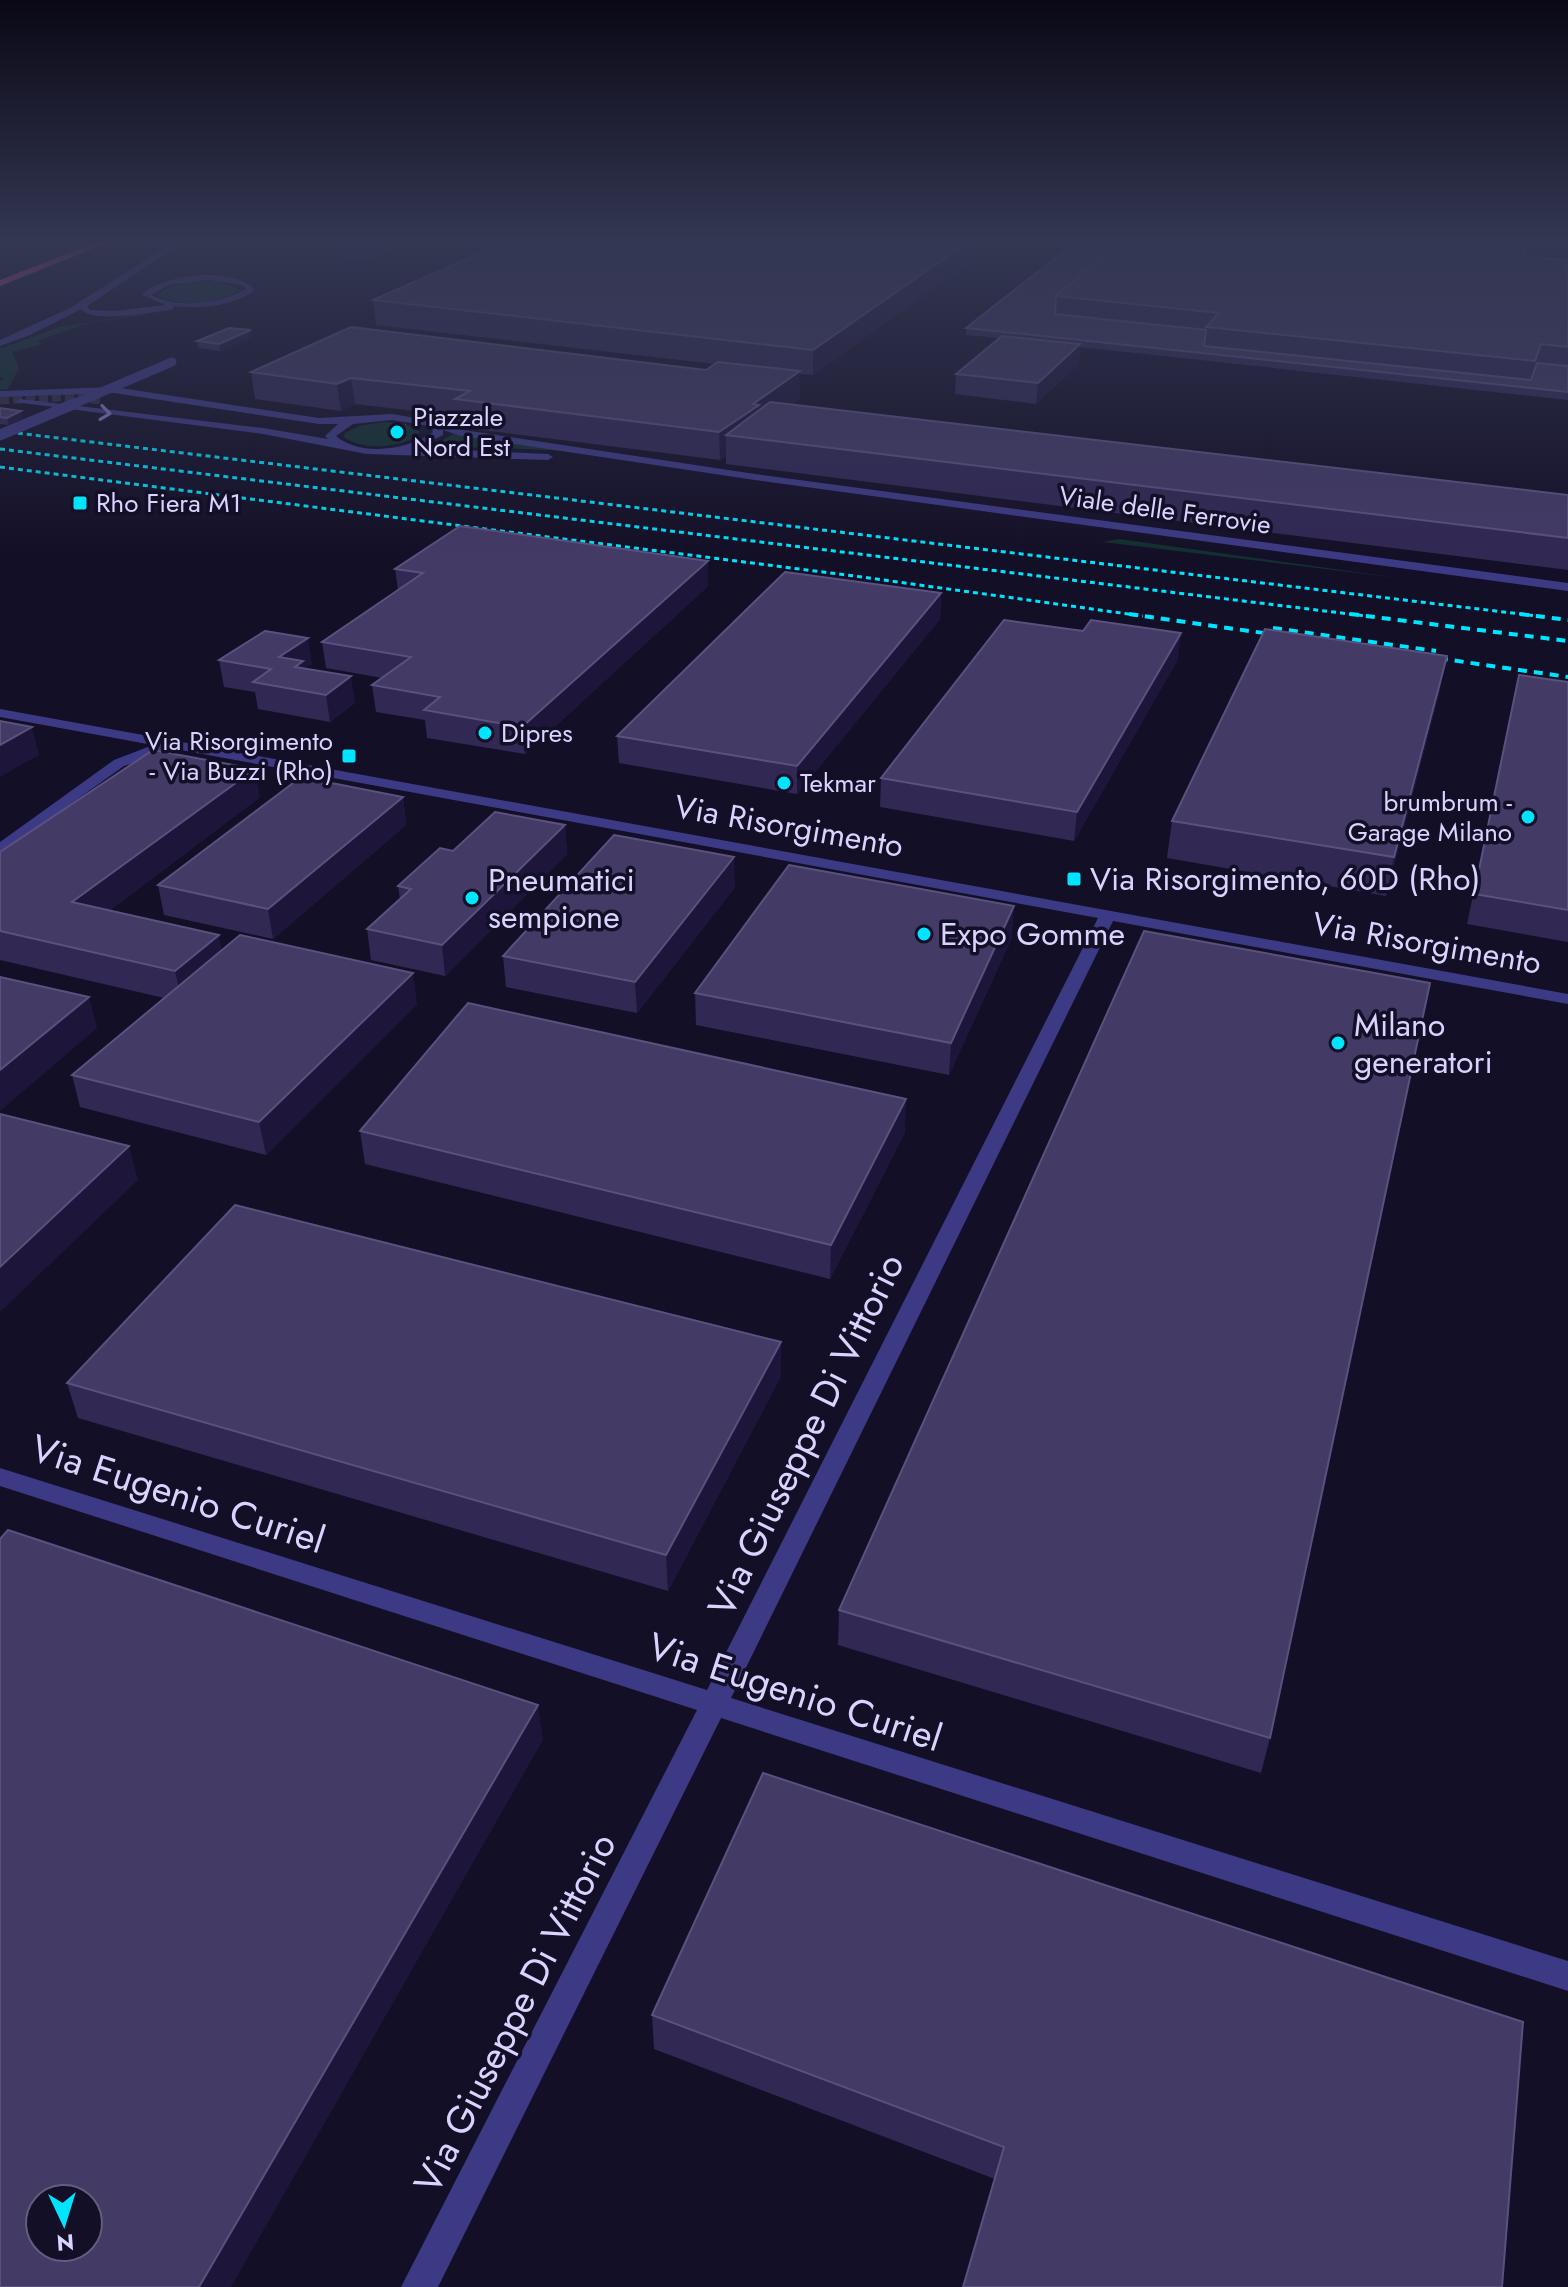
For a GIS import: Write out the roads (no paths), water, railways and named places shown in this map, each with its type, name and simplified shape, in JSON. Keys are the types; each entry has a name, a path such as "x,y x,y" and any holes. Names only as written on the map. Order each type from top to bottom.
{"street":[{"path":"0,435 172,362"},
{"path":"0,394 114,390 319,421 358,420"},
{"path":"0,400 334,442"},
{"path":"103,400 258,422 315,433 334,442"},
{"name":"Viale delle Ferrovie","path":"358,420 409,418 461,433 755,477 1568,587"},
{"path":"258,422 326,427 358,420"},
{"path":"334,442 331,433 344,424"},
{"path":"392,450 418,445 436,437 439,429 434,424"},
{"name":"Viale delle Ferrovie","path":"334,442 359,450 561,458 755,477"},
{"name":"Via Risorgimento","path":"0,713 1568,999"},
{"path":"0,849 119,763 156,749 181,747"},
{"name":"Via Giuseppe Di Vittorio","path":"419,2287 1108,915"},
{"name":"Via Eugenio Curiel","path":"0,1477 1568,1976"}],"tunnel":[{"path":"0,400 62,397 103,400"}],"railway":[{"path":"0,431 1537,616"},
{"path":"0,449 1366,616"},
{"path":"0,467 1143,616"},
{"path":"1129,614 1285,636"},
{"path":"1350,614 1568,641"},
{"path":"1520,614 1568,620"},
{"path":"1273,628 1436,651"},
{"path":"1423,656 1568,677"}],"place":[{"name":"Piazzale Nord Est","path":"397,432"},
{"name":"Rho Fiera M1","path":"80,503"},
{"name":"Dipres","path":"485,733"},
{"name":"Via Risorgimento - Via Buzzi (Rho)","path":"349,756"},
{"name":"Tekmar","path":"784,783"},
{"name":"brumbrum - Garage Milano","path":"1528,817"},
{"name":"Via Risorgimento, 60D (Rho)","path":"1074,879"},
{"name":"Pneumatici sempione","path":"472,898"},
{"name":"Expo Gomme","path":"924,934"},
{"name":"Milano generatori","path":"1338,1043"}]}
